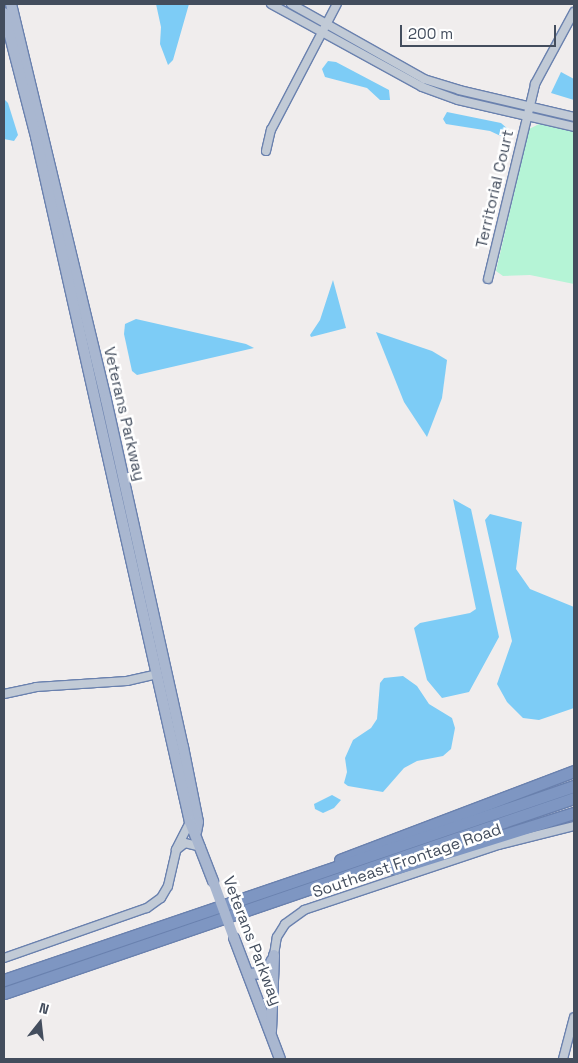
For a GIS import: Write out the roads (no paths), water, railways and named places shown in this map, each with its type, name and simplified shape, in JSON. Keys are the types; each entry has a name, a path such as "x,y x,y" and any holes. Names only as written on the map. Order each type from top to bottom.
{"highway":[{"path":"294,890 340,860 574,771"},
{"path":"4,993 294,890 574,786"},
{"path":"4,980 294,890 574,798"},
{"path":"294,890 402,867 574,812"}],"main road":[{"name":"Veterans Parkway","path":"12,4 110,419 187,766 198,822 196,832"},
{"name":"Veterans Parkway","path":"4,13 36,136 190,822 196,832 280,1059"},
{"path":"248,974 266,973 274,954"},
{"path":"270,1032 274,954"}],"street":[{"path":"271,4 422,88 458,100 574,127"},
{"path":"291,4 424,79 574,117"},
{"path":"266,151 271,130 337,4"},
{"name":"Territorial Court","path":"488,278 529,106 541,71 574,12"},
{"path":"4,694 36,687 127,681 156,674"},
{"path":"4,958 147,908 161,898 168,886 176,850 190,822"},
{"name":"Southeast Frontage Road","path":"274,954 277,937 285,924 304,910 498,844 574,826"},
{"path":"176,850 185,843 201,847"},
{"path":"563,1059 574,1018"}],"water":[{"path":"156,4 189,4 173,60 168,65 160,44 161,27"},
{"path":"328,61 336,62 389,90 390,100 380,100 367,88 325,77 322,69"},
{"path":"561,72 574,79 574,100 551,93"},
{"path":"4,99 8,103 18,135 14,141 4,139"},
{"path":"447,112 501,123 509,130 505,138 490,131 446,124 443,119"},
{"path":"333,280 346,328 311,337 310,335 320,320"},
{"path":"136,319 246,344 254,348 137,375 132,371 124,334 125,324"},
{"path":"376,332 432,351 447,360 442,398 427,437 404,402"},
{"path":"453,499 471,509 499,637 469,692 442,698 427,680 414,628 420,623 470,613 476,609"},
{"path":"490,514 522,522 516,569 530,589 574,607 574,708 539,720 523,718 507,702 497,684 512,641 485,520"},
{"path":"403,676 417,686 429,704 452,718 455,728 451,749 443,756 417,761 404,768 383,792 348,786 344,783 347,772 345,758 353,740 371,728 377,719 380,683 384,678"},
{"path":"332,795 341,800 334,808 323,813 315,809 314,804"}]}
